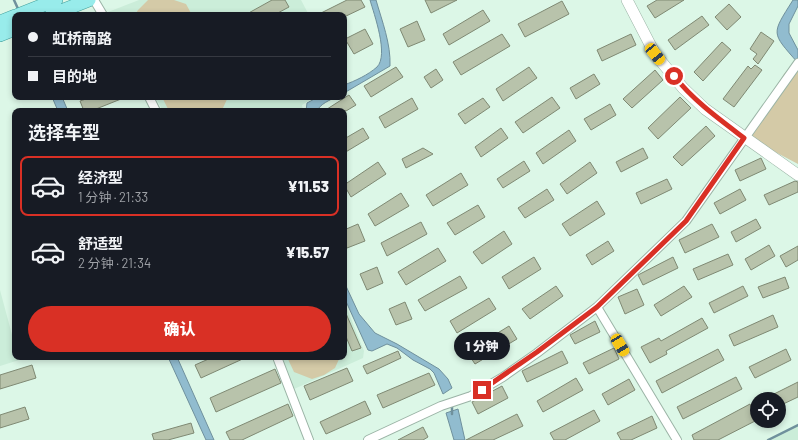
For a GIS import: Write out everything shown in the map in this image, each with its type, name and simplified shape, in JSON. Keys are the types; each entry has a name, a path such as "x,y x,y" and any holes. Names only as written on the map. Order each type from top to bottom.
{"main road":[{"path":"26,12 56,0"},
{"path":"59,12 89,0"},
{"path":"0,22 12,17"},
{"path":"0,35 12,30"}],"street":[{"path":"94,0 101,12"},
{"path":"627,0 655,54 683,88 705,110 798,175"},
{"path":"368,440 441,406 471,396 503,377 597,307 686,221 796,65"},
{"path":"597,307 677,440"},
{"path":"277,360 309,440"}],"shaded area":[{"path":"139,0 301,0 307,12 108,12"},
{"path":"148,0 174,0 186,4 190,12 137,12"},
{"path":"798,58 798,164 747,137 784,74"},
{"path":"157,100 310,100 302,105 302,108 161,108"},
{"path":"164,100 227,100 223,108 168,108"},
{"path":"0,290 12,335 12,360 19,360 0,366"},
{"path":"347,308 364,351 363,358 294,389 282,360 347,360"},
{"path":"288,360 339,360 335,368 324,375 312,379 294,372"},
{"path":"798,425 798,440 768,440"}],"water":[{"path":"370,0 376,0 388,41 390,66 347,91 347,84 370,73 377,67 380,61 382,53 380,34"},
{"path":"793,0 798,0 798,6 789,24 789,33 798,50 798,63 783,45 777,33 781,20"},
{"path":"53,100 63,100 67,108 57,108"},
{"path":"312,100 330,100 319,108 306,108 307,103"},
{"path":"347,288 359,314 375,333 439,369 448,379 452,388 443,394 434,373 430,369 413,360 397,348 387,344 372,351 368,350 347,304"},
{"path":"169,360 178,360 214,440 206,440"},
{"path":"458,409 465,440 454,440 446,413"}],"building":[{"path":"272,0 285,0 289,7 280,12 250,12"},
{"path":"347,0 361,0 365,7 347,16 347,12 323,12"},
{"path":"425,0 457,0 431,13"},
{"path":"657,0 684,0 655,18 647,6"},
{"path":"562,1 569,14 525,37 518,24"},
{"path":"729,4 741,17 727,30 715,17"},
{"path":"483,10 490,21 449,45 443,34"},
{"path":"702,16 709,25 675,50 668,40"},
{"path":"417,21 425,40 408,47 400,29"},
{"path":"365,29 373,44 354,54 347,42 347,38"},
{"path":"761,32 774,41 758,64 753,59 757,54 750,49"},
{"path":"502,34 510,46 461,75 453,62"},
{"path":"631,34 636,45 602,61 597,50"},
{"path":"722,42 731,50 703,81 694,72"},
{"path":"755,65 762,70 734,107 723,99 748,66 751,69"},
{"path":"396,67 403,77 371,97 364,86"},
{"path":"529,67 537,78 503,101 496,89"},
{"path":"436,69 443,80 431,88 424,77"},
{"path":"655,70 663,80 632,108 623,99"},
{"path":"594,74 600,84 576,99 570,88"},
{"path":"349,95 356,105 347,110 347,108 329,108 341,100 347,100 347,96"},
{"path":"552,97 560,108 523,133 515,122"},
{"path":"680,97 691,108 658,139 648,128"},
{"path":"412,98 418,109 385,128 379,117"},
{"path":"483,98 490,107 465,124 458,114"},
{"path":"118,100 98,108 83,108 80,101"},
{"path":"610,104 616,115 591,130 584,119"},
{"path":"706,126 715,136 682,166 673,157"},
{"path":"363,128 369,138 347,151 347,137"},
{"path":"501,128 508,138 481,157 475,147"},
{"path":"569,130 576,141 543,164 536,153"},
{"path":"423,148 433,154 406,168 402,159"},
{"path":"643,148 648,158 621,172 616,162"},
{"path":"761,158 766,169 740,181 735,170"},
{"path":"524,161 530,171 503,188 497,179"},
{"path":"378,162 386,174 351,197 347,190 347,183"},
{"path":"590,162 597,173 567,194 560,184"},
{"path":"461,173 468,185 433,206 426,195"},
{"path":"667,179 672,189 641,204 636,193"},
{"path":"795,181 798,182 798,192 769,205 764,195"},
{"path":"547,189 554,200 525,218 518,208"},
{"path":"740,189 746,200 720,214 714,203"},
{"path":"401,193 409,206 375,226 368,214"},
{"path":"597,201 605,214 570,236 562,224"},
{"path":"478,205 485,217 455,235 447,223"},
{"path":"756,219 761,228 736,242 731,232"},
{"path":"421,222 427,234 387,256 381,243"},
{"path":"358,224 365,241 347,248 347,229"},
{"path":"712,224 719,237 685,253 679,240"},
{"path":"504,231 512,244 482,264 473,252"},
{"path":"608,241 614,251 592,265 586,255"},
{"path":"769,245 775,256 751,270 745,259"},
{"path":"798,246 798,260 786,267 780,256"},
{"path":"438,248 446,261 406,285 398,272"},
{"path":"728,254 733,265 698,280 693,269"},
{"path":"534,257 541,269 509,289 502,277"},
{"path":"673,257 678,268 643,285 638,275"},
{"path":"377,267 383,283 367,290 360,274"},
{"path":"460,276 467,288 425,311 418,300"},
{"path":"785,277 789,288 763,298 758,287"},
{"path":"556,286 563,296 530,319 522,309"},
{"path":"684,286 692,297 661,316 654,305"},
{"path":"743,286 748,296 714,313 709,303"},
{"path":"637,289 644,305 625,314 618,297"},
{"path":"489,298 496,309 457,333 450,321"},
{"path":"405,302 412,319 396,325 389,309"},
{"path":"773,315 778,327 734,346 729,335"},
{"path":"347,316 361,348 352,351 347,339"},
{"path":"702,318 708,328 666,351 667,354 650,363 641,347 659,338 661,341"},
{"path":"595,321 600,332 575,344 570,335"},
{"path":"509,326 517,339 475,364 467,352"},
{"path":"614,348 619,359 589,374 583,363"},
{"path":"718,349 724,360 662,393 656,381"},
{"path":"786,349 791,360 755,378 749,367"},
{"path":"398,351 401,358 367,374 363,366"},
{"path":"562,351 568,363 527,382 522,371"},
{"path":"206,360 240,360 201,378 195,365"},
{"path":"32,365 36,378 0,389 0,375"},
{"path":"347,368 353,381 310,400 304,386"},
{"path":"275,369 281,383 216,412 210,398"},
{"path":"429,373 435,385 383,408 377,395"},
{"path":"736,377 742,389 683,419 677,407"},
{"path":"576,378 583,390 543,412 537,401"},
{"path":"629,379 635,390 608,405 602,394"},
{"path":"798,382 798,397 786,403 786,392 778,392"},
{"path":"502,386 508,398 478,414 472,402"},
{"path":"365,401 371,414 326,434 320,422"},
{"path":"288,404 293,416 242,440 230,440 226,432"},
{"path":"750,404 750,424 718,440 694,440 692,435"},
{"path":"25,407 29,419 0,428 0,415"},
{"path":"594,410 600,421 565,440 554,440 550,433"},
{"path":"517,414 523,426 493,440 466,440"},
{"path":"652,416 657,428 631,440 621,440 617,433"},
{"path":"191,423 194,433 168,440 154,440 152,434"},
{"path":"423,427 428,437 423,440 398,440"}],"waterway":[{"path":"14,0 19,11"},
{"path":"452,407 452,414"},
{"path":"768,440 798,425"}],"route":[{"path":"482,390 503,377 597,307 686,221 744,138 705,110 683,88 674,76"}]}
